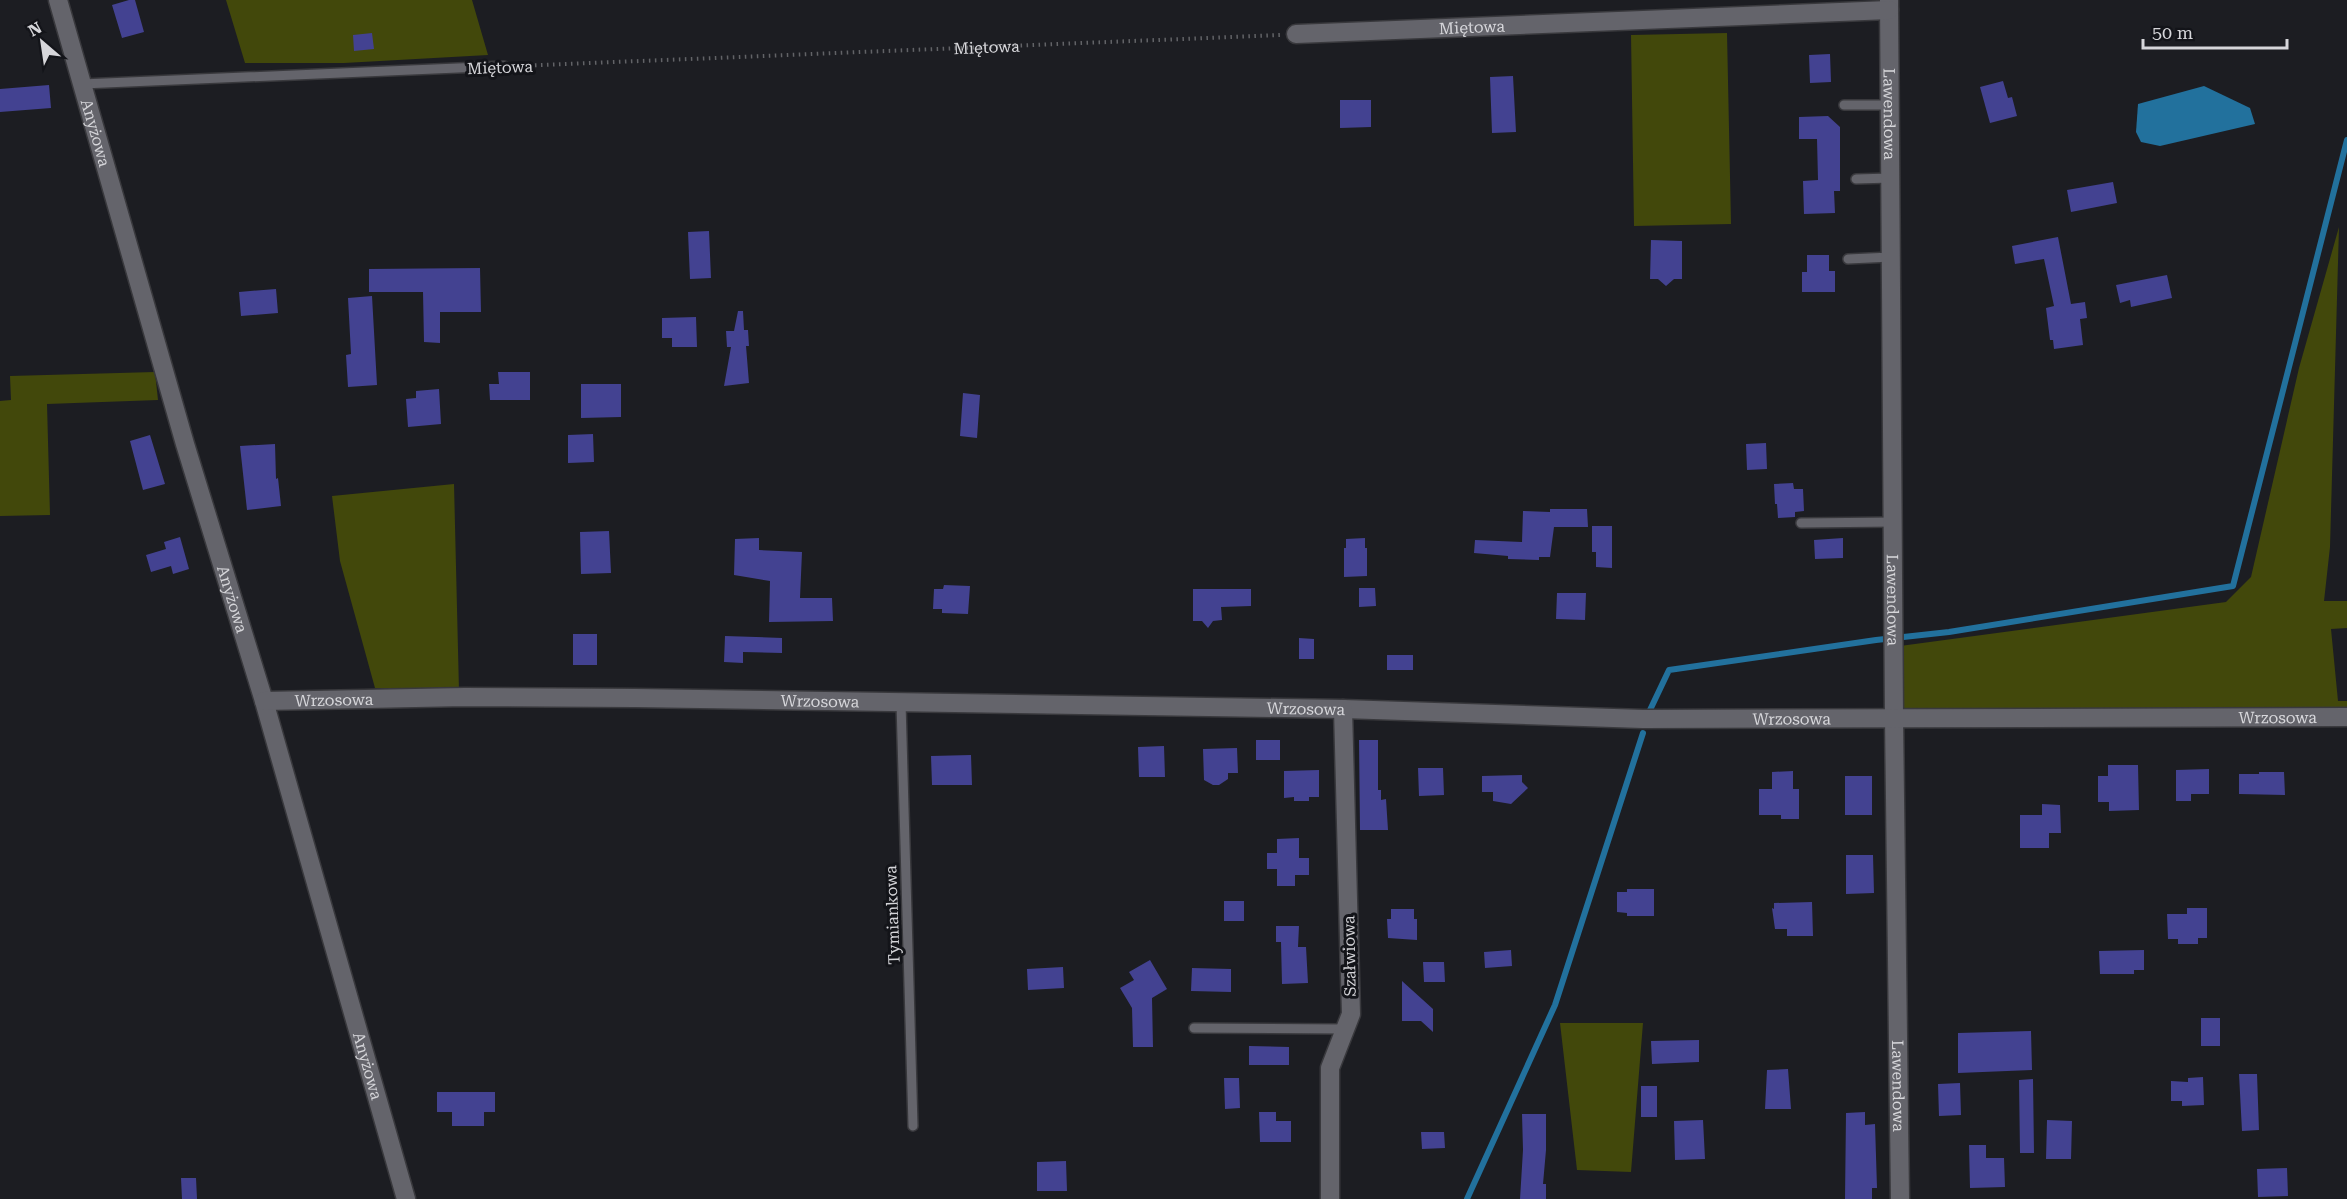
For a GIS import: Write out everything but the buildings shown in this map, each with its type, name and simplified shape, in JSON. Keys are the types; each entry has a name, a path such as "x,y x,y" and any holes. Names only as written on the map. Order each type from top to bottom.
{"street":[{"name":"Anyżowa","path":"57,0 184,444 264,701 406,1199"},
{"name":"Miętowa","path":"1296,34 1889,5"},
{"name":"Lawendowa","path":"1889,5 1900,1199"},
{"name":"Wrzosowa","path":"264,701 465,697 1343,709 1643,719 2347,717"},
{"name":"Szałwiowa","path":"1330,1199 1330,1068 1350,1014 1343,709"}],"lane":[{"name":"Miętowa","path":"82,84 504,66"},
{"path":"1844,105 1890,105"},
{"path":"1856,179 1891,178"},
{"path":"1848,259 1891,257"},
{"path":"1801,523 1894,522"},
{"name":"Tymiankowa","path":"901,703 913,1126"},
{"path":"1194,1028 1345,1029"}],"path":[{"name":"Miętowa","path":"504,66 1296,34"}],"green space":[{"path":"226,0 472,0 488,55 344,63 245,63"},
{"path":"1727,33 1731,224 1634,226 1631,35"},
{"path":"2339,227 2330,547 2324,601 2347,601 2347,628 2331,629 2338,701 2347,701 2347,711 1899,715 1900,646 2226,602 2251,577 2299,368"},
{"path":"155,372 158,400 47,404 50,515 0,516 0,401 11,400 10,376"},
{"path":"454,484 459,691 375,688 340,561 332,496"},
{"path":"1560,1023 1643,1023 1631,1172 1577,1170"}],"water":[{"path":"2204,86 2250,108 2255,124 2160,146 2141,142 2136,132 2138,104"}],"waterway":[{"path":"1650,710 1669,670 1876,640 1949,632 2233,586 2347,140"},
{"path":"1467,1199 1555,1005 1643,733"}]}
